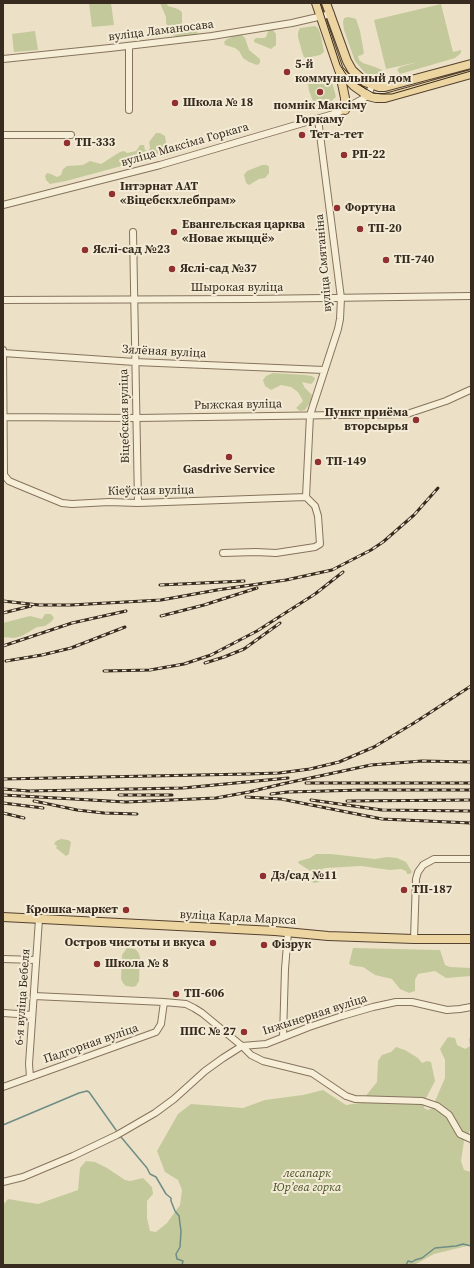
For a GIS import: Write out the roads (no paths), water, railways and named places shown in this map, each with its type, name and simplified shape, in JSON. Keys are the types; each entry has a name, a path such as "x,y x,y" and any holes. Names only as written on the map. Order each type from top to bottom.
{"main road":[{"path":"316,3 339,70 344,91 344,110"},
{"path":"326,3 347,61 352,70 365,82 372,85"},
{"name":"вуліца Максіма Горкага","path":"368,96 386,87 471,64"},
{"path":"339,70 354,86 368,96 376,98 385,98 471,74"},
{"name":"вуліца Максіма Горкага","path":"372,85 386,87"},
{"name":"вуліца Карла Маркса","path":"3,917 288,932 328,936 414,940 471,939"}],"street":[{"name":"вуліца Ламаносава","path":"3,59 212,36 292,23 330,14"},
{"path":"129,46 129,110"},
{"path":"368,96 372,85"},
{"name":"вуліца Максіма Горкага","path":"3,205 143,170 318,119 344,110 368,96"},
{"name":"вуліца Смятаніна","path":"306,497 310,415 340,319 341,298 318,119"},
{"path":"3,135 71,135"},
{"name":"Віцебская вуліца","path":"133,232 138,503"},
{"name":"Шырокая вуліца","path":"3,300 471,296"},
{"path":"3,350 4,417"},
{"name":"Зялёная вуліца","path":"3,353 135,362 324,370"},
{"name":"Рыжская вуліца","path":"4,417 136,418 407,414 446,401 470,390"},
{"name":"Кіеўская вуліца","path":"4,417 4,475 9,481 62,503 138,503 306,497"},
{"path":"223,553 256,552 276,554 315,547 320,544 318,516 315,506 306,497"},
{"path":"414,940 416,879 418,872 423,865 434,859 471,859"},
{"name":"6-я вуліца Бебеля","path":"30,1077 29,1064 39,919"},
{"path":"284,1037 285,969 288,932"},
{"path":"3,959 36,960"},
{"path":"34,996 186,1004 194,1008 242,1046 251,1055 263,1061 312,1073 346,1096 355,1099 422,1101 437,1106 449,1115 460,1134 471,1139"},
{"name":"Падгорная вуліца","path":"3,1087 156,1032 161,1024 164,1002"},
{"name":"Інжынерная вуліца","path":"242,1046 266,1044 342,1016 396,1002 412,1002 447,1010 471,1007"},
{"path":"3,1013 32,1015"},
{"path":"3,1182 23,1177 73,1156 155,1113 174,1099 205,1071 242,1046"}],"waterway":[{"path":"3,1125 87,1091 116,1130"},
{"path":"121,1137 147,1168 150,1174 156,1177 166,1194 171,1198 175,1211 179,1216 181,1231 180,1247 176,1254 177,1259 183,1261 182,1265"},
{"path":"406,1265 408,1261 412,1262 422,1258 435,1248 463,1244 471,1246"}],"tram line":[{"path":"320,3 340,65 347,76 373,93 392,94 471,71"}],"railway":[{"path":"3,601 39,605 71,605 161,600 286,580 332,570 371,550 383,542 414,515 438,488"},
{"path":"104,671 150,670 184,664 211,655 257,631 315,594 343,572"},
{"path":"160,585 244,581"},
{"path":"161,616 204,605 257,588"},
{"path":"3,613 31,606"},
{"path":"3,646 72,623 126,611"},
{"path":"205,663 244,649 280,623"},
{"path":"6,661 71,648 125,627"},
{"path":"3,779 279,773 310,769 339,762 374,747 471,686"},
{"path":"3,795 126,802 216,798 371,765 422,761 471,762"},
{"path":"3,789 29,791 183,788 288,778"},
{"path":"306,783 471,783"},
{"path":"271,794 288,792 362,790 471,790"},
{"path":"119,795 172,795"},
{"path":"246,797 281,799 382,819 471,823"},
{"path":"311,800 382,810 471,811"},
{"path":"347,801 471,800"},
{"path":"34,801 77,810 137,814"},
{"path":"3,803 43,808"},
{"path":"3,813 24,818"}],"place":[{"name":"5-й коммунальный дом","path":"287,72"},
{"name":"помнік Максіму Горкаму","path":"320,92"},
{"name":"Школа № 18","path":"175,103"},
{"name":"Тет-а-тет","path":"302,135"},
{"name":"ТП-333","path":"67,143"},
{"name":"РП-22","path":"344,155"},
{"name":"Інтэрнат ААТ «Віцебскхлебпрам»","path":"112,194"},
{"name":"Фортуна","path":"337,208"},
{"name":"ТП-20","path":"360,229"},
{"name":"Евангельская царква «Новае жыццё»","path":"174,232"},
{"name":"Яслі-сад №23","path":"85,250"},
{"name":"ТП-740","path":"386,260"},
{"name":"Яслі-сад №37","path":"172,269"},
{"name":"Пункт приёма вторсырья","path":"416,420"},
{"name":"Gasdrive Service","path":"229,457"},
{"name":"ТП-149","path":"318,462"},
{"name":"Дз/сад №11","path":"263,876"},
{"name":"ТП-187","path":"404,890"},
{"name":"Крошка-маркет","path":"126,910"},
{"name":"Остров чистоты и вкуса","path":"213,943"},
{"name":"Фізрук","path":"264,945"},
{"name":"Школа № 8","path":"97,964"},
{"name":"ТП-606","path":"176,994"},
{"name":"ППС № 27","path":"244,1032"}],"park label":[{"name":"лесапарк Юрʼева горка","path":"307,1181"}]}
